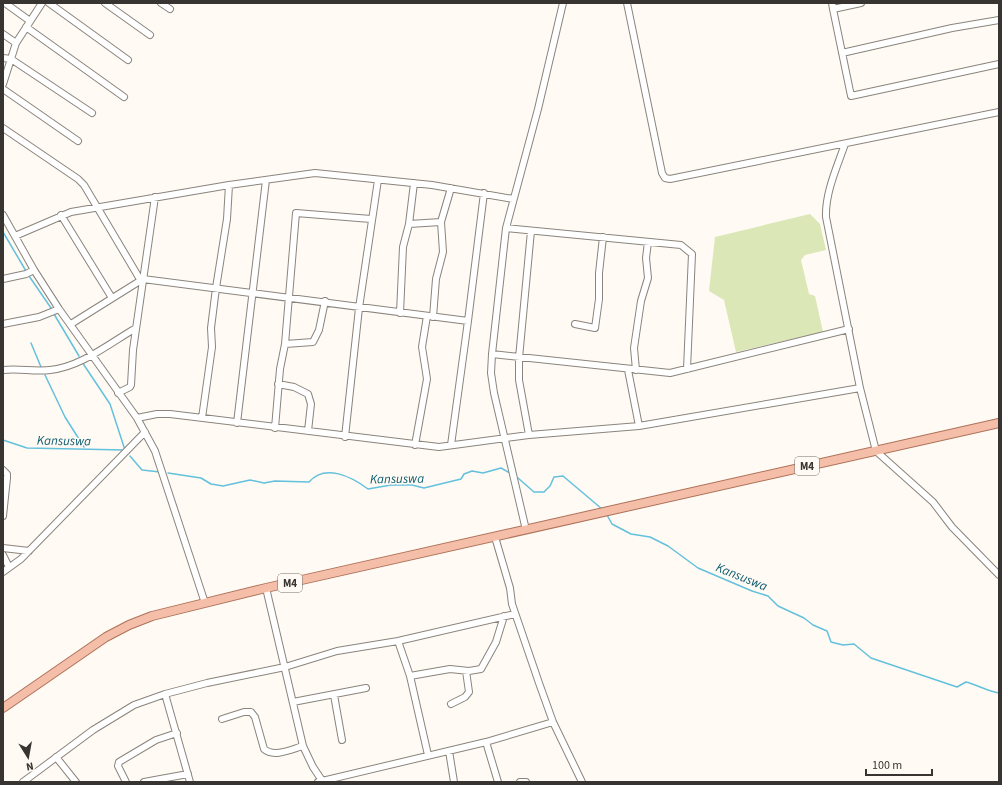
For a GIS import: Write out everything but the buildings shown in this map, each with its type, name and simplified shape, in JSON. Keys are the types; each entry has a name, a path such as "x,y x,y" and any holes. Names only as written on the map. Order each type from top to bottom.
{"main road":[{"name":"M4","path":"3,708 106,637 152,616 266,588 999,423"}],"street":[{"path":"5,3 30,21"},
{"path":"3,84 16,43 42,3"},
{"path":"50,3 128,60"},
{"path":"105,3 150,35"},
{"path":"161,3 170,9"},
{"path":"526,530 492,383 492,354 506,228 538,109 563,3"},
{"path":"627,3 662,173 665,178 670,179 999,112"},
{"path":"861,3 832,6 851,96 999,64"},
{"path":"842,53 999,20"},
{"path":"26,27 124,97"},
{"path":"3,34 16,43"},
{"path":"3,58 11,59 92,113"},
{"path":"3,89 78,141"},
{"path":"3,128 78,180 97,207 142,280"},
{"path":"845,144 836,168 826,211 860,388 876,451 933,502 952,527 999,575"},
{"path":"15,236 61,215 97,207 229,185 324,173 451,188 513,199"},
{"path":"237,422 254,293 266,180"},
{"path":"345,437 359,308 378,180"},
{"path":"400,313 403,247 409,224 414,183"},
{"path":"202,418 212,346 211,328 216,288 227,220 229,185"},
{"path":"415,445 427,380 422,347 430,317 436,279 443,252 441,222 451,188"},
{"path":"451,445 484,193"},
{"path":"118,393 131,386 132,359 142,280 155,197"},
{"path":"275,428 278,384 285,344 290,298 296,213 371,219"},
{"path":"3,215 34,270 59,309 137,418 145,432 159,463 205,603"},
{"path":"61,215 112,298"},
{"path":"409,224 441,222"},
{"path":"506,228 681,245 692,254 687,369"},
{"path":"529,435 519,380 519,358 531,231"},
{"path":"575,324 595,328 599,299 599,273 604,237"},
{"path":"636,370 634,348 641,301 648,278 646,258 648,242"},
{"path":"3,279 26,274 34,270"},
{"path":"71,324 142,280 325,301 359,308 468,321"},
{"path":"285,344 313,342 322,321 325,301"},
{"path":"3,324 39,317 59,309"},
{"path":"3,370 51,370 78,362 136,328"},
{"path":"492,354 628,370 670,373 849,329"},
{"path":"628,370 639,426"},
{"path":"278,384 294,387 308,394 311,404 308,431"},
{"path":"137,418 163,413 434,447 529,435 639,426 860,388"},
{"path":"3,572 29,551 145,432"},
{"path":"3,470 7,474 7,478 3,516"},
{"path":"495,537 510,588 512,604 553,722 582,782"},
{"path":"3,548 29,551"},
{"path":"3,555 9,567"},
{"path":"266,588 303,746 321,782 486,742 553,722"},
{"path":"23,782 93,730 134,706 165,694 207,683 285,667 337,651 398,641 516,614"},
{"path":"410,676 450,669 466,671 481,669 484,667 501,628 504,616"},
{"path":"398,641 410,676 428,755"},
{"path":"451,704 465,698 470,692 466,671"},
{"path":"293,702 366,688"},
{"path":"165,694 190,782"},
{"path":"334,695 342,740"},
{"path":"222,719 244,712 251,712 264,749 268,752 278,752 303,746"},
{"path":"126,782 118,766 119,762 156,740 177,733"},
{"path":"486,742 498,782"},
{"path":"449,751 454,782"},
{"path":"56,757 76,782"},
{"path":"144,782 188,774"},
{"path":"520,782 526,782"}],"green space":[{"path":"810,214 820,224 826,250 805,255 801,260 809,294 815,296 823,332 736,352 724,300 709,291 715,237"}],"waterway":[{"path":"3,232 26,271"},
{"path":"29,276 51,308"},
{"path":"54,314 79,356"},
{"path":"31,343 41,367"},
{"name":"Kansuswa","path":"3,440 27,448 125,450 110,404 82,362"},
{"path":"45,375 65,417 84,447"},
{"name":"Kansuswa","path":"130,456 142,470 160,472"},
{"name":"Kansuswa","path":"168,473 201,478 211,484 223,486 250,480 264,483 275,481 309,482 315,476 323,473 330,473 347,477 362,484 368,489 391,485 412,485 424,488 461,479 464,474 472,471 483,473 501,468 510,473"},
{"name":"Kansuswa","path":"518,478 534,492 544,492 550,486 554,477 563,476 602,509"},
{"name":"Kansuswa","path":"607,515 612,524 631,534 650,537 668,546 698,568 752,591 768,596 778,606 827,631 831,642 843,645 854,644 871,658 957,687 966,682 999,693"}]}
